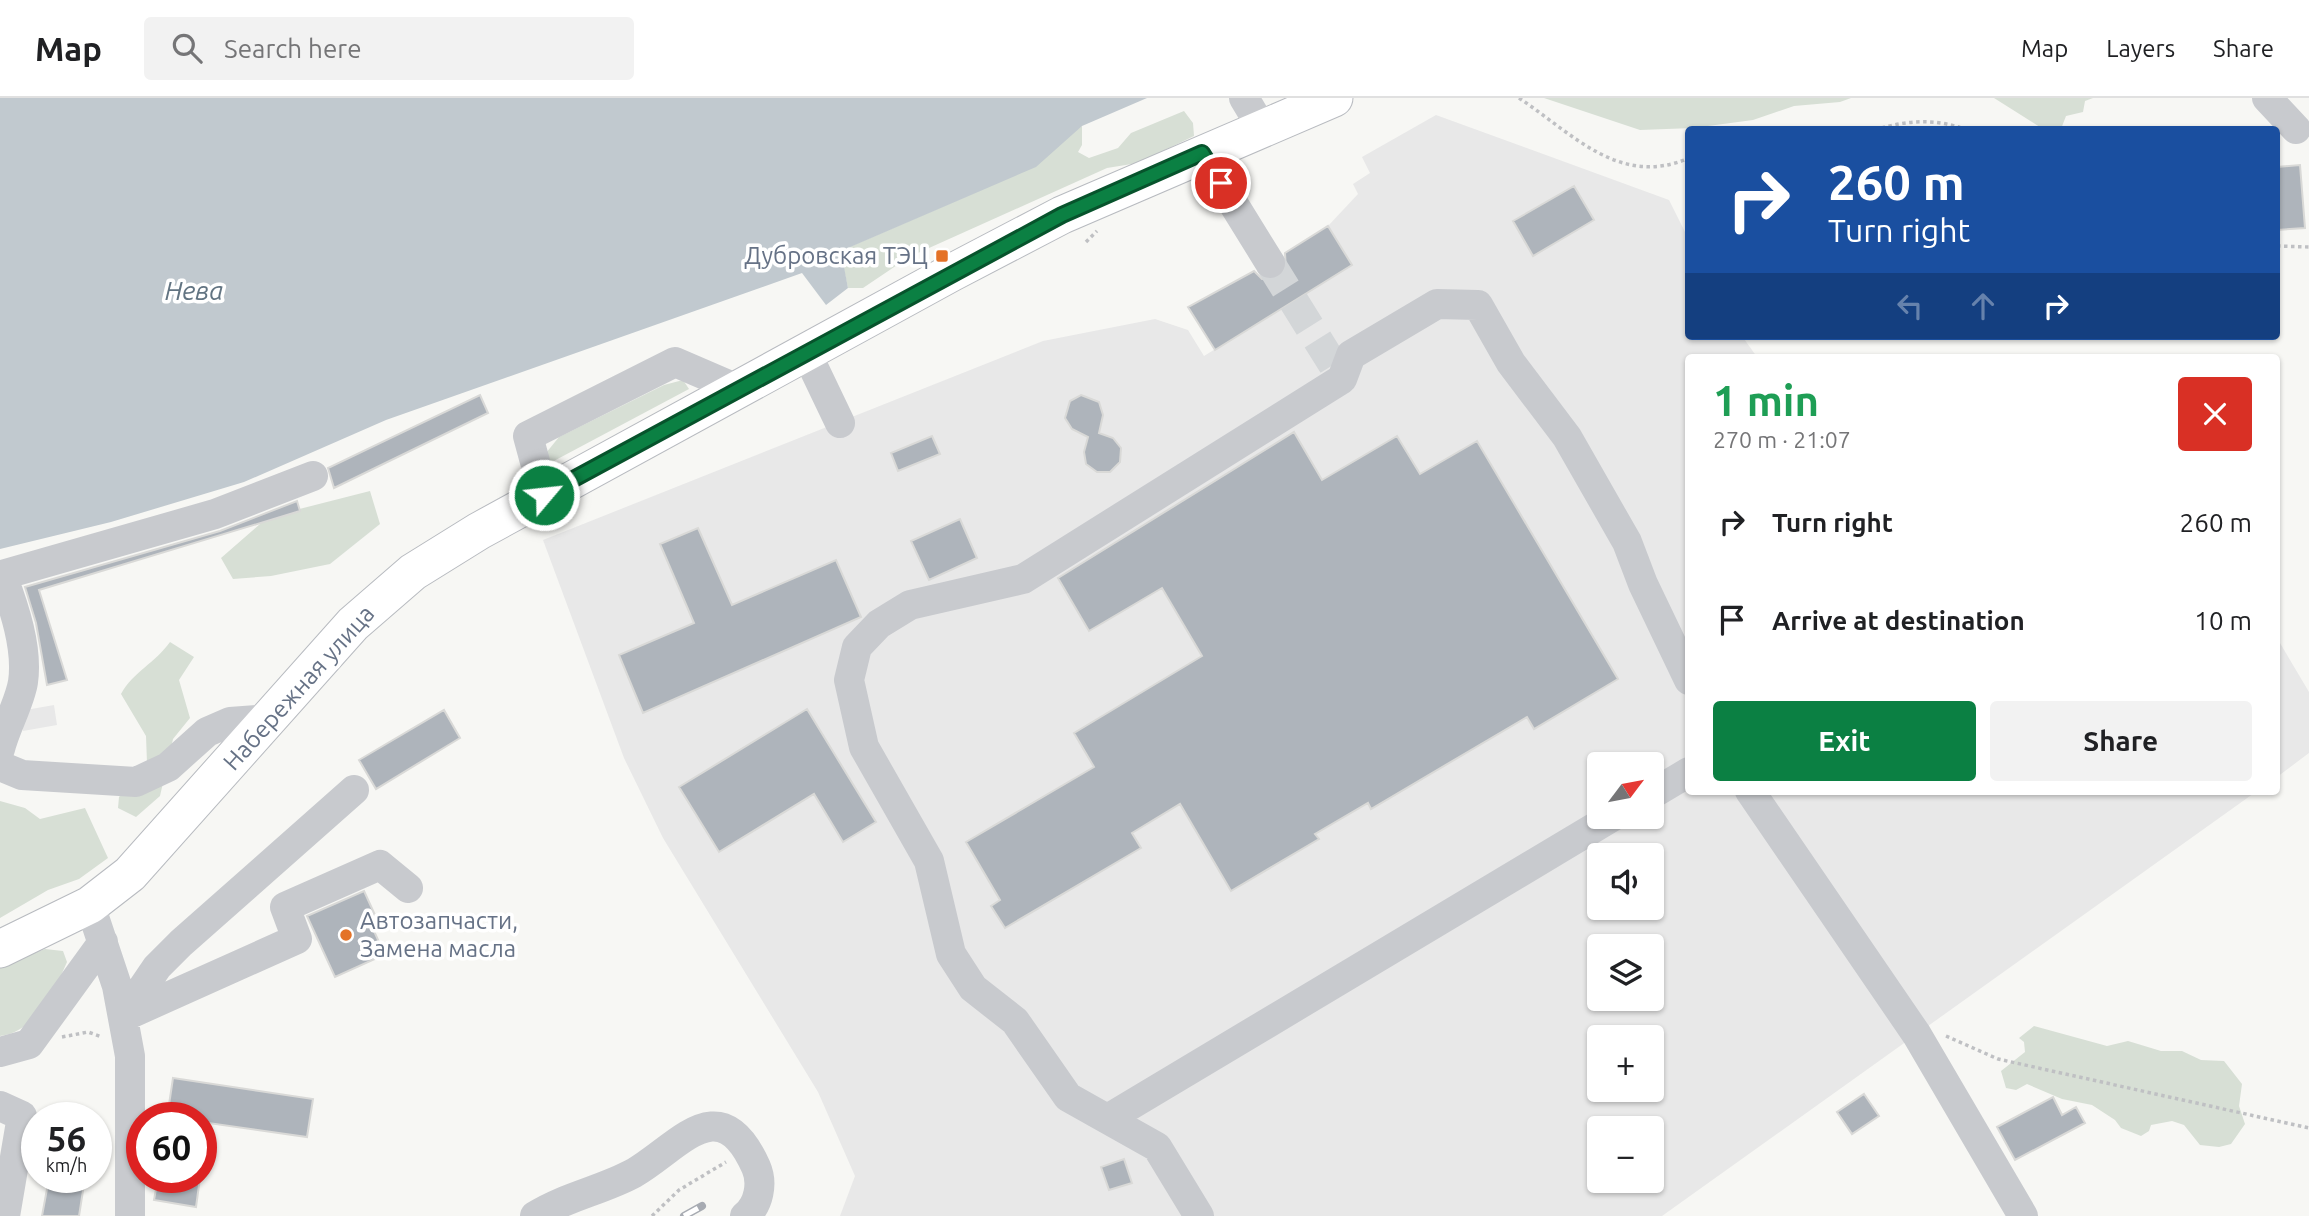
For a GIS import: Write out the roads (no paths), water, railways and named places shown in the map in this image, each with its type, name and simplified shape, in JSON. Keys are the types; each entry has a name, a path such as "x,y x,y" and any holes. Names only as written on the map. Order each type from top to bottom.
{"main road":[{"name":"Набережная улица","path":"0,949 90,905 130,874 160,845 352,624 382,597 444,552 544,495 1062,215 1202,153 1253,113 1334,98"}],"street":[{"path":"2267,98 2294,130"},
{"path":"1202,153 1270,262"},
{"path":"1199,1216 1157,1147 1068,1097 1015,1021 973,988 951,954 929,860 864,747 849,680 857,647 879,624 911,605 1023,579 1342,379 1351,355 1437,304 1478,305 1511,363 1567,438 1627,542 1685,671"},
{"path":"807,354 840,423"},
{"path":"544,495 528,436 675,362 740,390"},
{"path":"0,749 23,683 22,651 13,602 2,576 215,514 313,476"},
{"path":"0,766 22,775 136,782 168,767 207,732 230,722 269,719"},
{"path":"1664,787 1685,774"},
{"path":"125,1031 157,967 354,790"},
{"path":"1753,795 1917,1035 2023,1216"},
{"path":"1109,1118 1590,830"},
{"path":"125,1031 297,939 285,907 380,864 408,888"},
{"path":"90,905 117,986 125,1031 130,1216"},
{"path":"0,1052 29,1044 103,942"},
{"path":"0,1106 22,1116 5,1216"},
{"path":"535,1216 633,1173 692,1129 714,1127 735,1133 748,1149 759,1172 759,1196 746,1216"}],"water":[{"name":"Нева","path":"0,98 1147,98 1082,126 1036,167 841,251 848,288 826,305 802,273 386,420 244,482 111,522 0,549"}],"tunnel":[{"path":"1270,263 1342,379"}],"railway":[{"path":"684,1216 702,1206"}],"place":[{"name":"Дубровская ТЭЦ","path":"942,256"},
{"name":"Автозапчасти, Замена масла","path":"346,935"}]}
